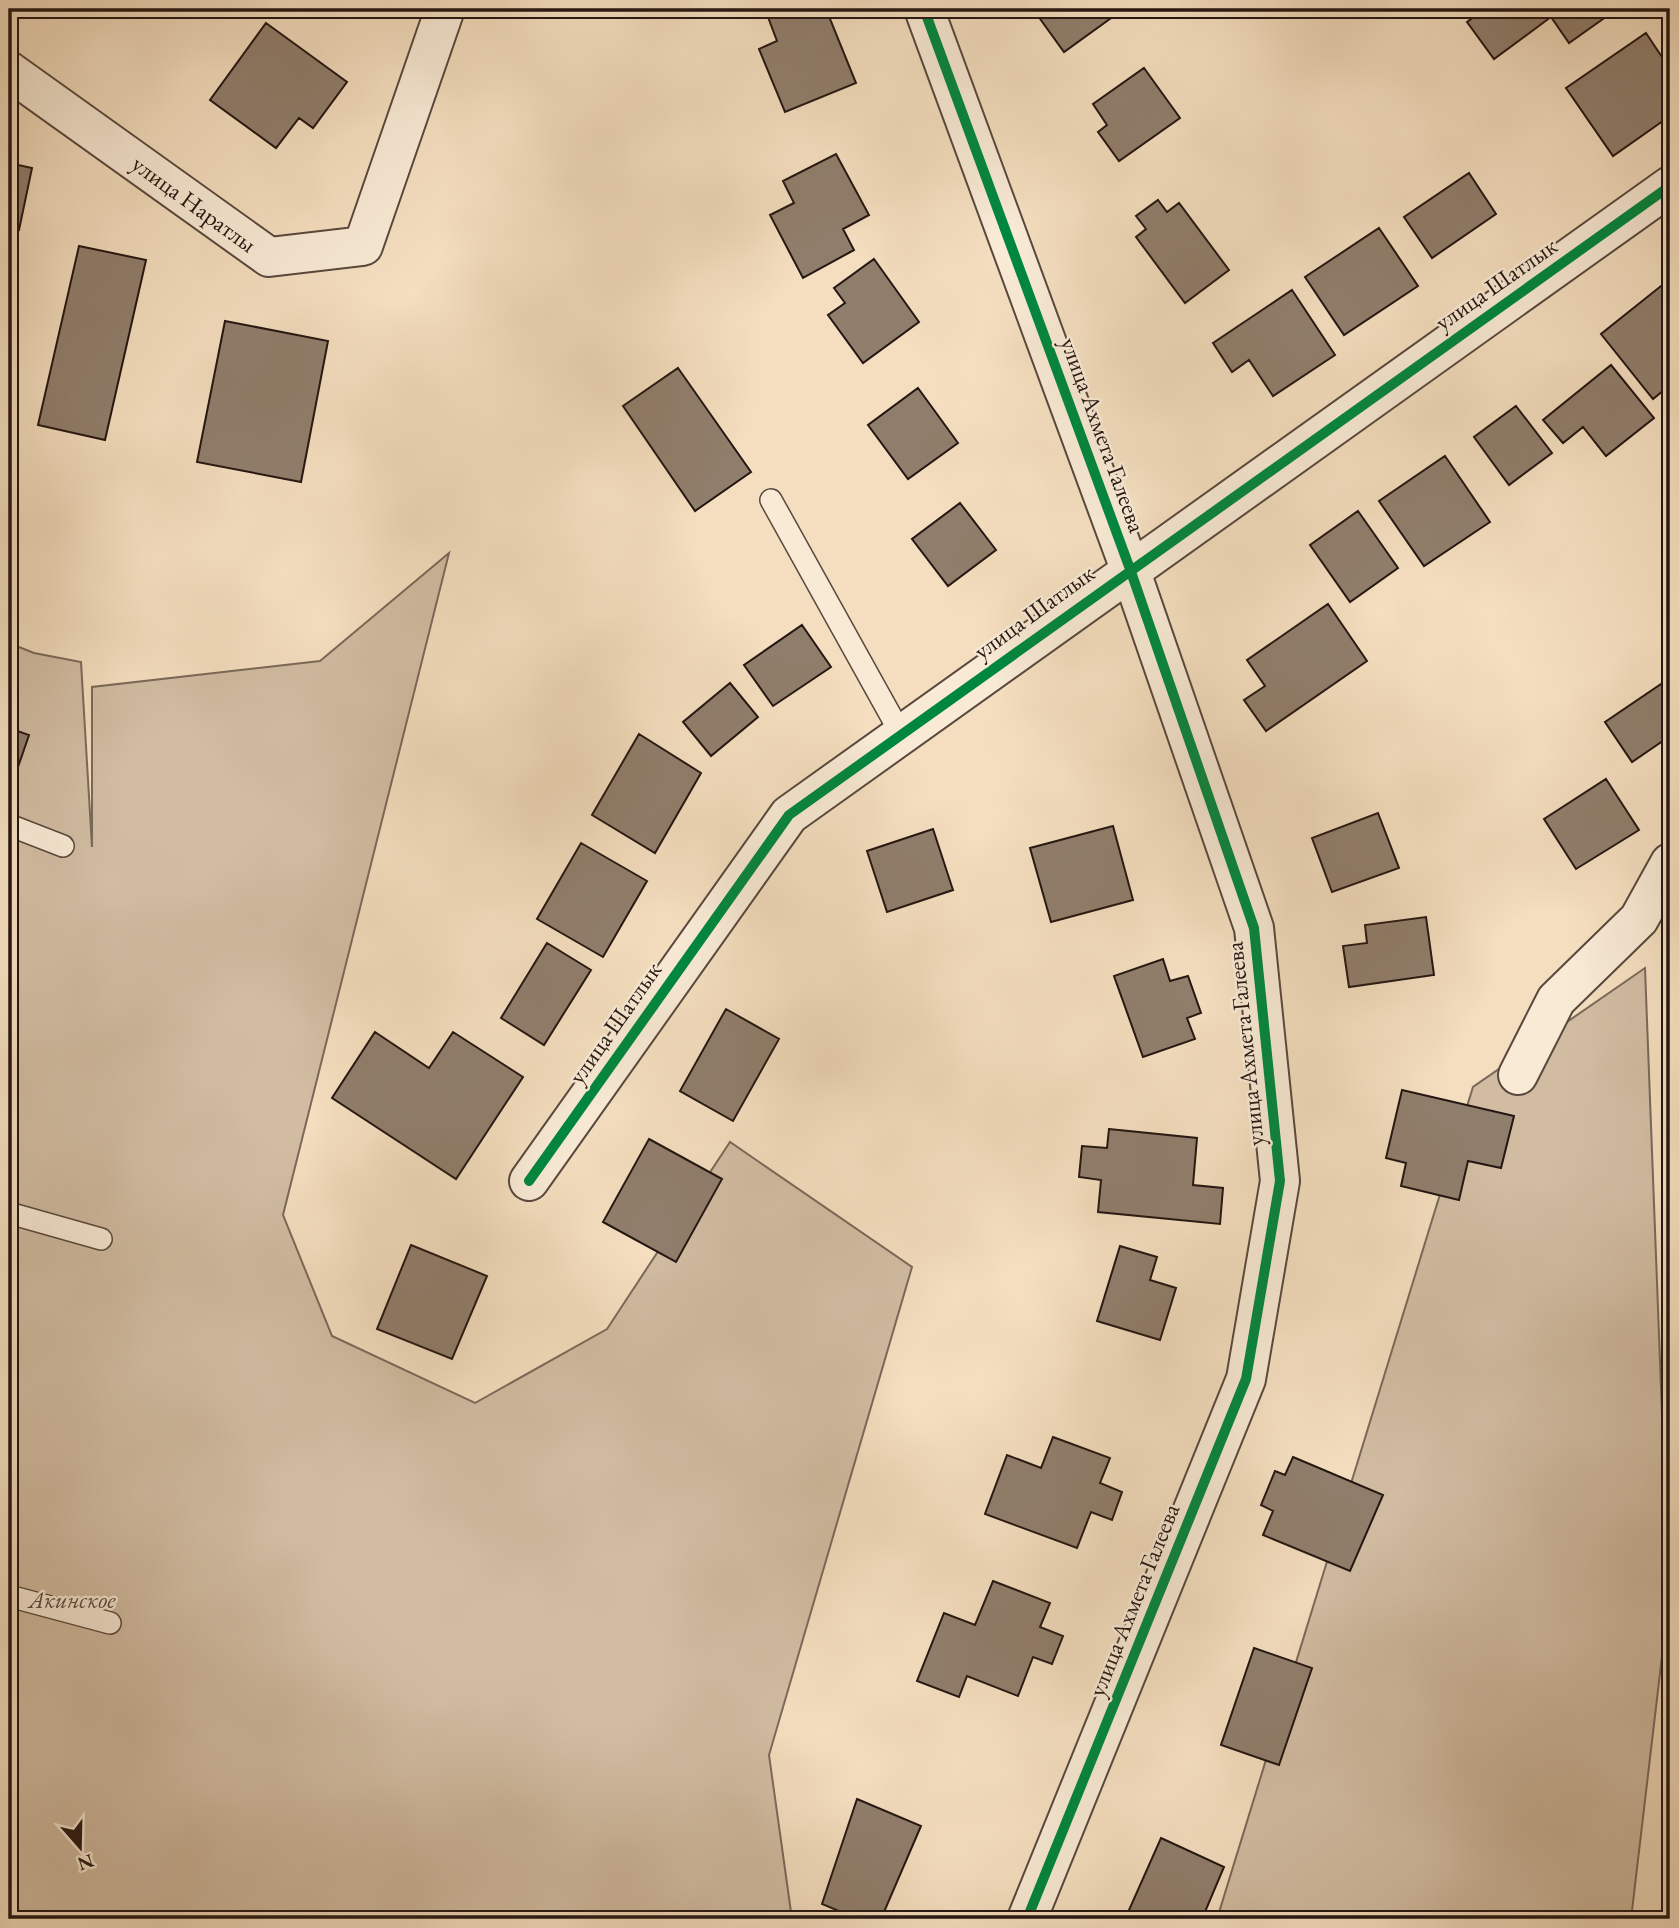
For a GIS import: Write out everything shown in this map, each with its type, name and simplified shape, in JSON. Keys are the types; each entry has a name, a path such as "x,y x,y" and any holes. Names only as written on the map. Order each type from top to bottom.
{"street":[{"name":"улица Наратлы","path":"9,71 269,257 363,246 445,9"},
{"name":"улица Ахмета Галеева","path":"924,9 1130,569 1254,928 1280,1181 1246,1379 1027,1919"},
{"name":"улица Шатлык","path":"529,1181 789,814 1670,186"},
{"path":"1518,1075 1556,1000 1639,919 1670,863"}],"lane":[{"path":"771,500 901,734"},
{"path":"9,825 63,846"},
{"path":"9,1213 101,1239"},
{"path":"9,1596 110,1623"}],"green space":[{"name":"Акинское","path":"449,553 283,1215 332,1336 475,1403 607,1329 730,1142 912,1267 769,1755 792,1919 9,1919 9,643 34,653 81,662 92,847 92,687 320,661"},
{"path":"1645,968 1669,1597 1631,1919 1217,1919 1473,1087"}],"building":[{"path":"787,9 826,9 856,83 785,112 759,49 777,41 768,17"},
{"path":"1033,9 1115,9 1118,13 1064,52"},
{"path":"1485,9 1617,9 1569,43 1551,17 1494,59 1467,22"},
{"path":"266,23 347,82 313,128 299,118 276,148 210,100"},
{"path":"1646,33 1670,69 1670,116 1613,156 1566,88"},
{"path":"1144,68 1180,118 1119,161 1098,132 1107,125 1093,104"},
{"path":"836,154 869,215 843,229 854,250 803,278 770,215 794,203 783,181"},
{"path":"9,163 32,168 19,230 9,227"},
{"path":"1469,173 1496,214 1432,258 1404,217"},
{"path":"1158,200 1167,212 1179,203 1229,270 1185,303 1136,237 1146,229 1136,216"},
{"path":"1379,228 1418,286 1344,335 1305,277"},
{"path":"79,246 146,260 105,440 38,425"},
{"path":"874,259 919,322 863,363 828,315 845,303 834,288"},
{"path":"1666,282 1670,286 1670,385 1653,399 1601,334"},
{"path":"1292,290 1335,355 1273,396 1249,360 1232,372 1213,343"},
{"path":"225,321 328,341 301,482 197,462"},
{"path":"1611,365 1654,418 1606,456 1583,427 1563,443 1543,420"},
{"path":"678,368 751,472 695,511 623,406"},
{"path":"918,388 958,443 908,479 868,425"},
{"path":"1516,406 1552,453 1509,485 1474,437"},
{"path":"1445,456 1490,522 1424,566 1379,501"},
{"path":"960,503 996,550 948,586 912,539"},
{"path":"1358,511 1398,568 1350,602 1310,545"},
{"path":"1328,604 1367,661 1266,731 1244,700 1265,686 1247,660"},
{"path":"802,625 831,667 773,706 744,665"},
{"path":"1670,678 1670,736 1632,762 1605,722"},
{"path":"730,683 758,717 711,756 683,722"},
{"path":"9,728 29,735 9,793"},
{"path":"639,734 701,773 655,853 592,815"},
{"path":"1606,779 1639,830 1576,869 1544,819"},
{"path":"1378,813 1399,868 1332,892 1312,838"},
{"path":"1113,826 1133,900 1051,922 1030,848"},
{"path":"933,829 953,890 887,912 867,851"},
{"path":"581,843 647,881 603,957 537,919"},
{"path":"9,846 18,849 9,880"},
{"path":"1426,917 1434,975 1349,987 1343,946 1367,943 1365,925"},
{"path":"547,943 591,970 544,1045 501,1018"},
{"path":"1163,959 1170,981 1188,976 1201,1013 1187,1018 1195,1039 1143,1057 1114,976"},
{"path":"726,1009 779,1039 733,1121 680,1091"},
{"path":"375,1032 429,1068 453,1032 523,1077 456,1179 332,1098"},
{"path":"1402,1090 1514,1116 1501,1168 1468,1161 1459,1200 1401,1186 1406,1163 1386,1158"},
{"path":"1109,1129 1197,1138 1193,1185 1223,1188 1220,1224 1098,1212 1101,1180 1079,1177 1082,1146 1107,1148"},
{"path":"649,1139 722,1179 676,1262 603,1222"},
{"path":"411,1245 487,1276 452,1359 377,1329"},
{"path":"1120,1246 1157,1257 1150,1280 1176,1288 1160,1340 1097,1321"},
{"path":"1053,1437 1110,1458 1100,1483 1122,1492 1112,1520 1091,1512 1077,1548 985,1514 1007,1455 1041,1468"},
{"path":"1293,1457 1383,1495 1350,1571 1263,1535 1273,1511 1261,1505 1275,1471 1285,1475"},
{"path":"993,1581 1050,1603 1040,1627 1063,1636 1052,1664 1033,1657 1018,1696 967,1676 959,1697 917,1681 944,1613 975,1625"},
{"path":"1254,1648 1312,1668 1279,1765 1221,1745"},
{"path":"857,1799 921,1826 881,1919 858,1919 822,1904"},
{"path":"1161,1838 1224,1867 1202,1919 1125,1919"}],"cycle path":[{"path":"924,9 1130,569 1254,928 1280,1181 1246,1379 1027,1919"},
{"path":"529,1181 789,815 1670,186"}]}
